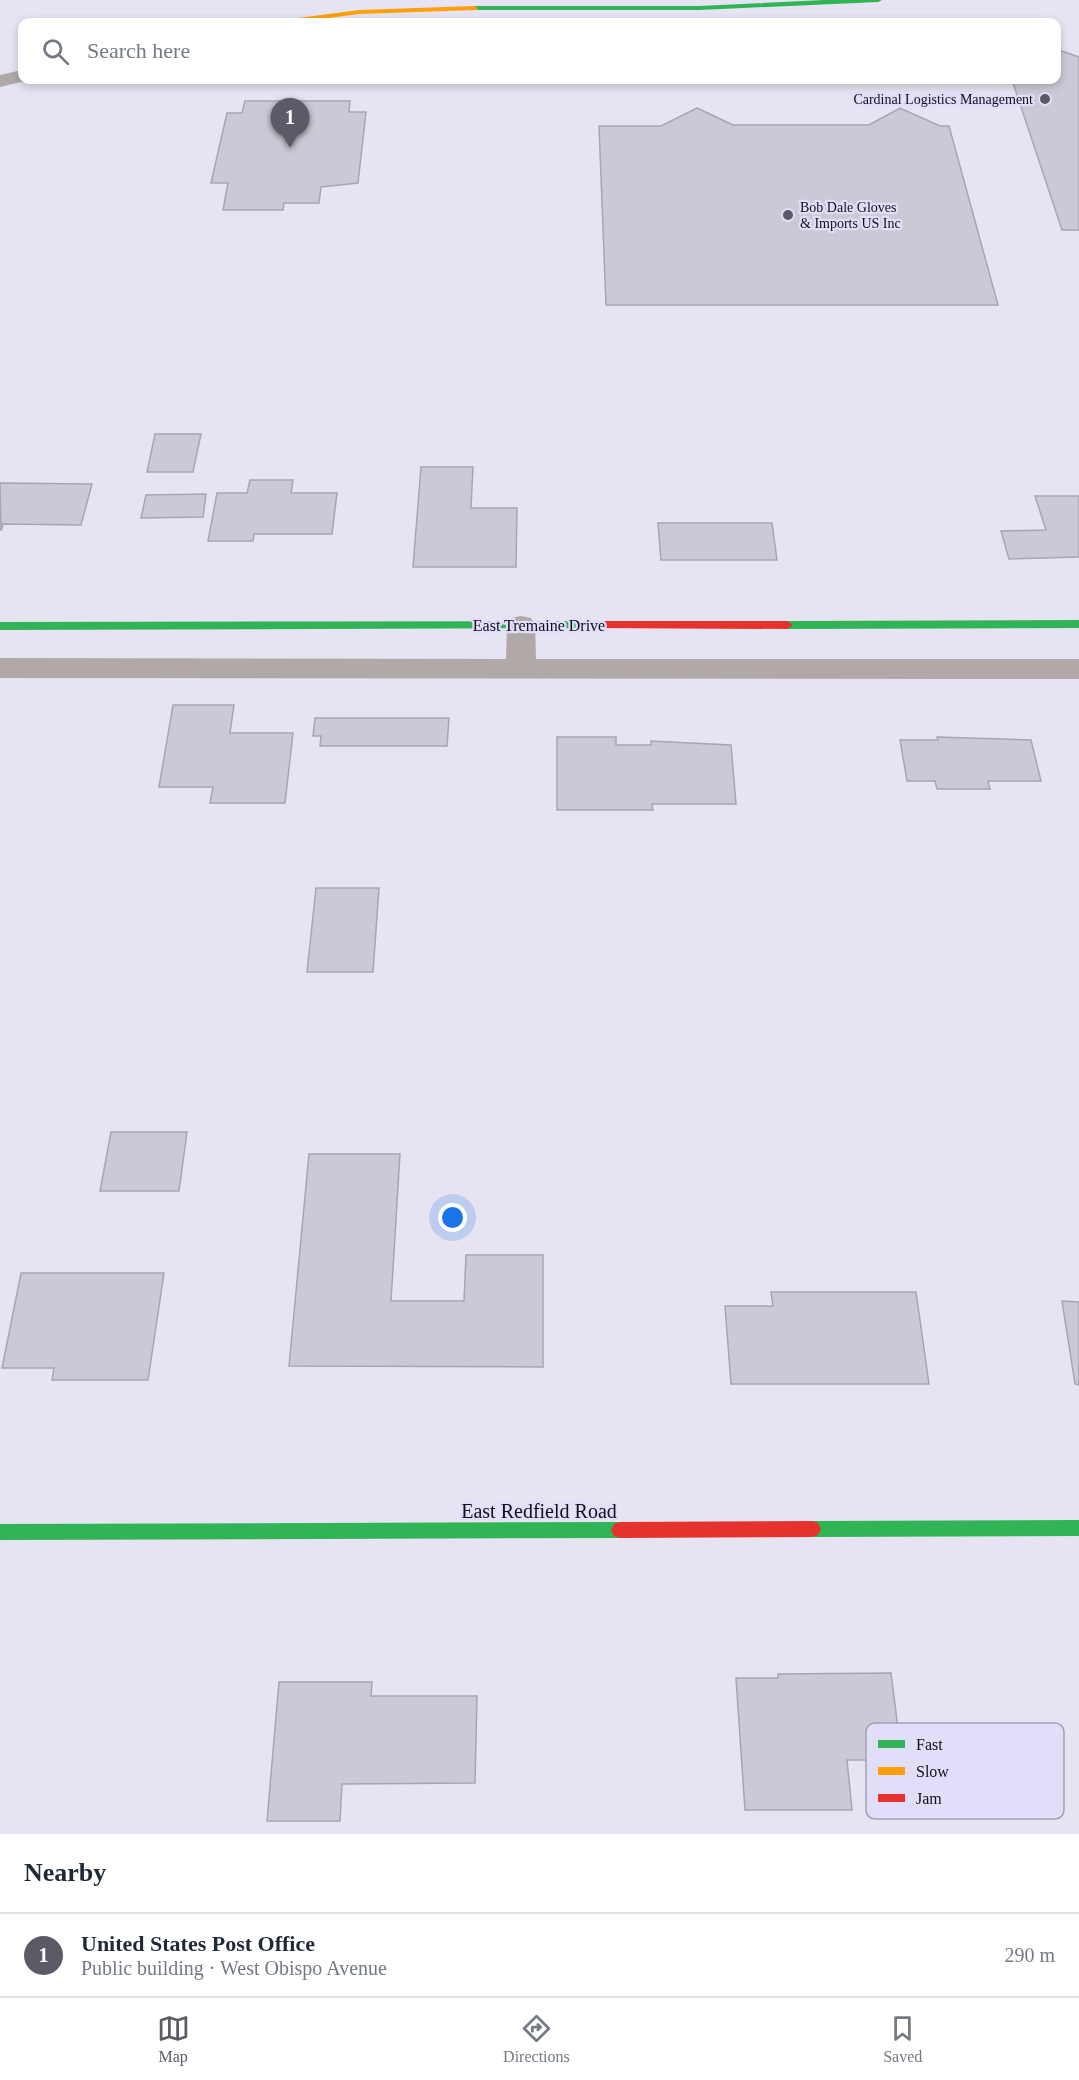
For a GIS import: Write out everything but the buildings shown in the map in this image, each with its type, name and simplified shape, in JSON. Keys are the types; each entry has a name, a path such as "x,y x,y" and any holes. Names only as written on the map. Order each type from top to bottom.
{"street":[{"path":"317,18 421,10 792,6 878,0"},
{"path":"0,81 18,77"},
{"name":"East Tremaine Drive","path":"0,626 1079,624"},
{"path":"521,625 521,668"},
{"path":"0,668 1079,669"},
{"name":"East Redfield Road","path":"0,1532 1079,1528"}],"traffic: fast":[{"path":"474,8 699,8 878,0"},
{"path":"787,625 1079,624"},
{"path":"0,626 595,625"},
{"path":"812,1529 1079,1528"},
{"path":"0,1532 620,1530"}],"traffic: slow":[{"path":"313,18 359,12 474,8"}],"traffic: jam":[{"path":"595,625 787,625"},
{"path":"620,1530 812,1529"}],"place":[{"name":"Cardinal Logistics Management","path":"1045,99"},
{"name":"United States Post Office","path":"290,148"},
{"name":"Bob Dale Gloves & Imports US Inc","path":"788,215"}]}
